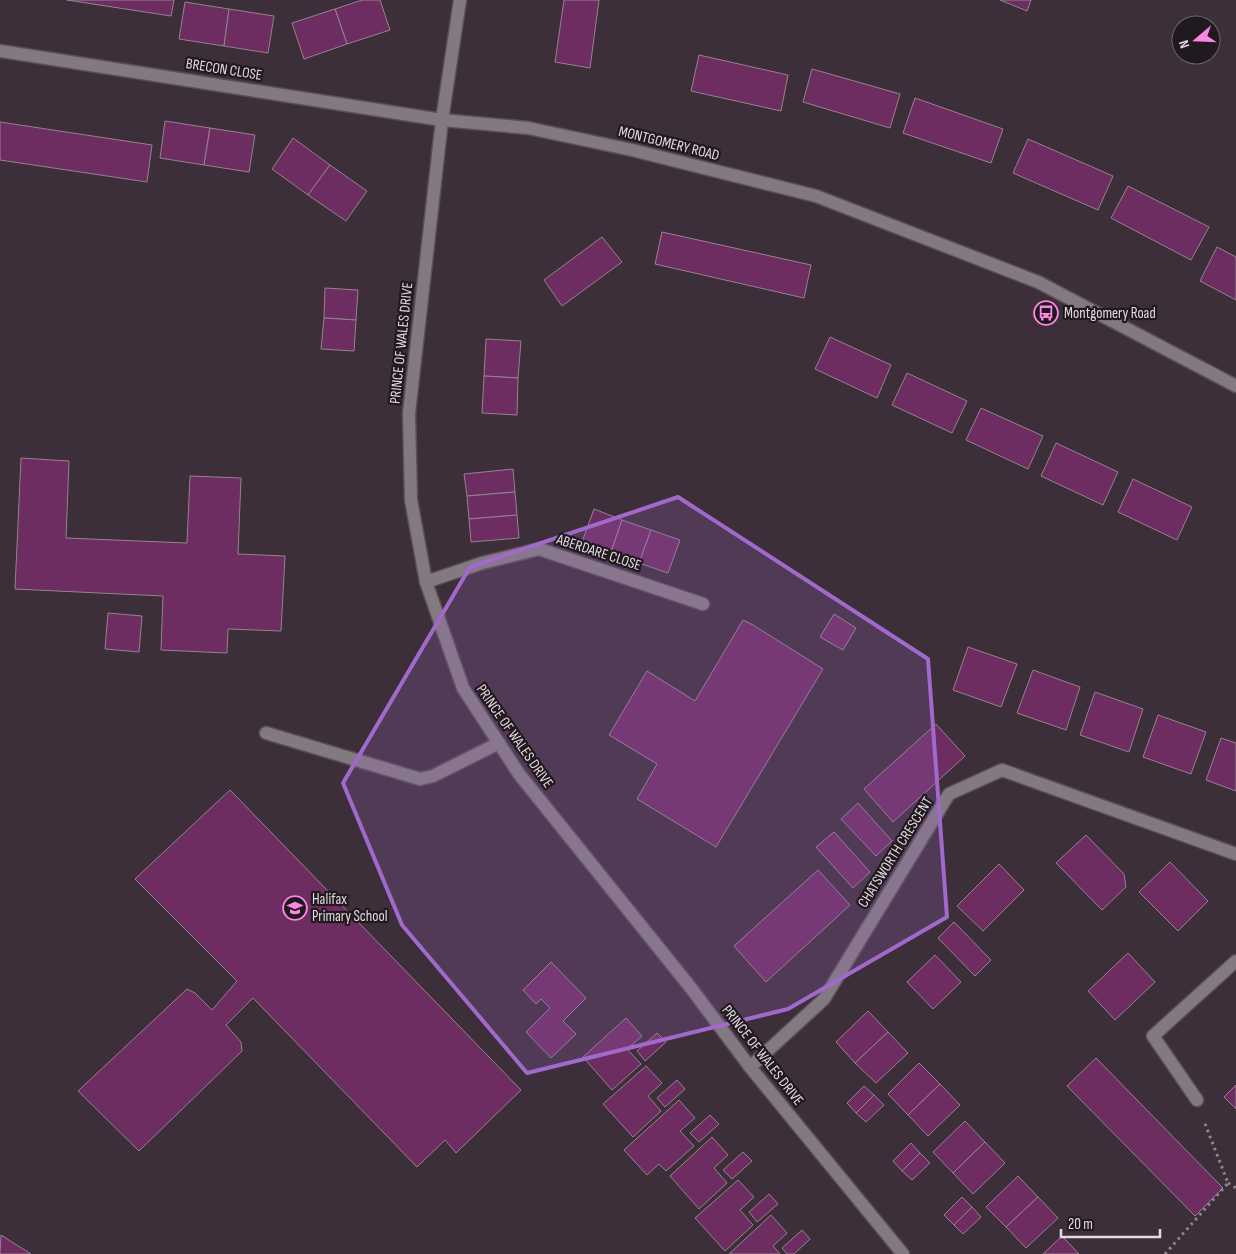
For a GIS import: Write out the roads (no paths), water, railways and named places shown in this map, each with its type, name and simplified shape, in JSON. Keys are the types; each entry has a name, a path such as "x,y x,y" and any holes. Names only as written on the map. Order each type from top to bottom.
{"street":[{"name":"PRINCE OF WALES DRIVE","path":"460,0 442,120 409,413 411,500 426,582 463,688 519,774 691,988 750,1067 903,1254"},
{"name":"BRECON CLOSE","path":"0,51 442,120"},
{"name":"MONTGOMERY ROAD","path":"442,120 528,128 632,150 816,196 1038,282 1236,386"},
{"name":"ABERDARE CLOSE","path":"426,582 482,562 538,549 702,604"},
{"path":"266,733 420,779 433,776 499,743"},
{"name":"CHATSWORTH CRESCENT","path":"750,1067 824,999 949,794 1002,770 1236,854"},
{"path":"1196,1100 1153,1036 1236,961"}],"place":[{"name":"Montgomery Road","path":"1046,313"},
{"name":"Halifax Primary School","path":"295,908"}]}
